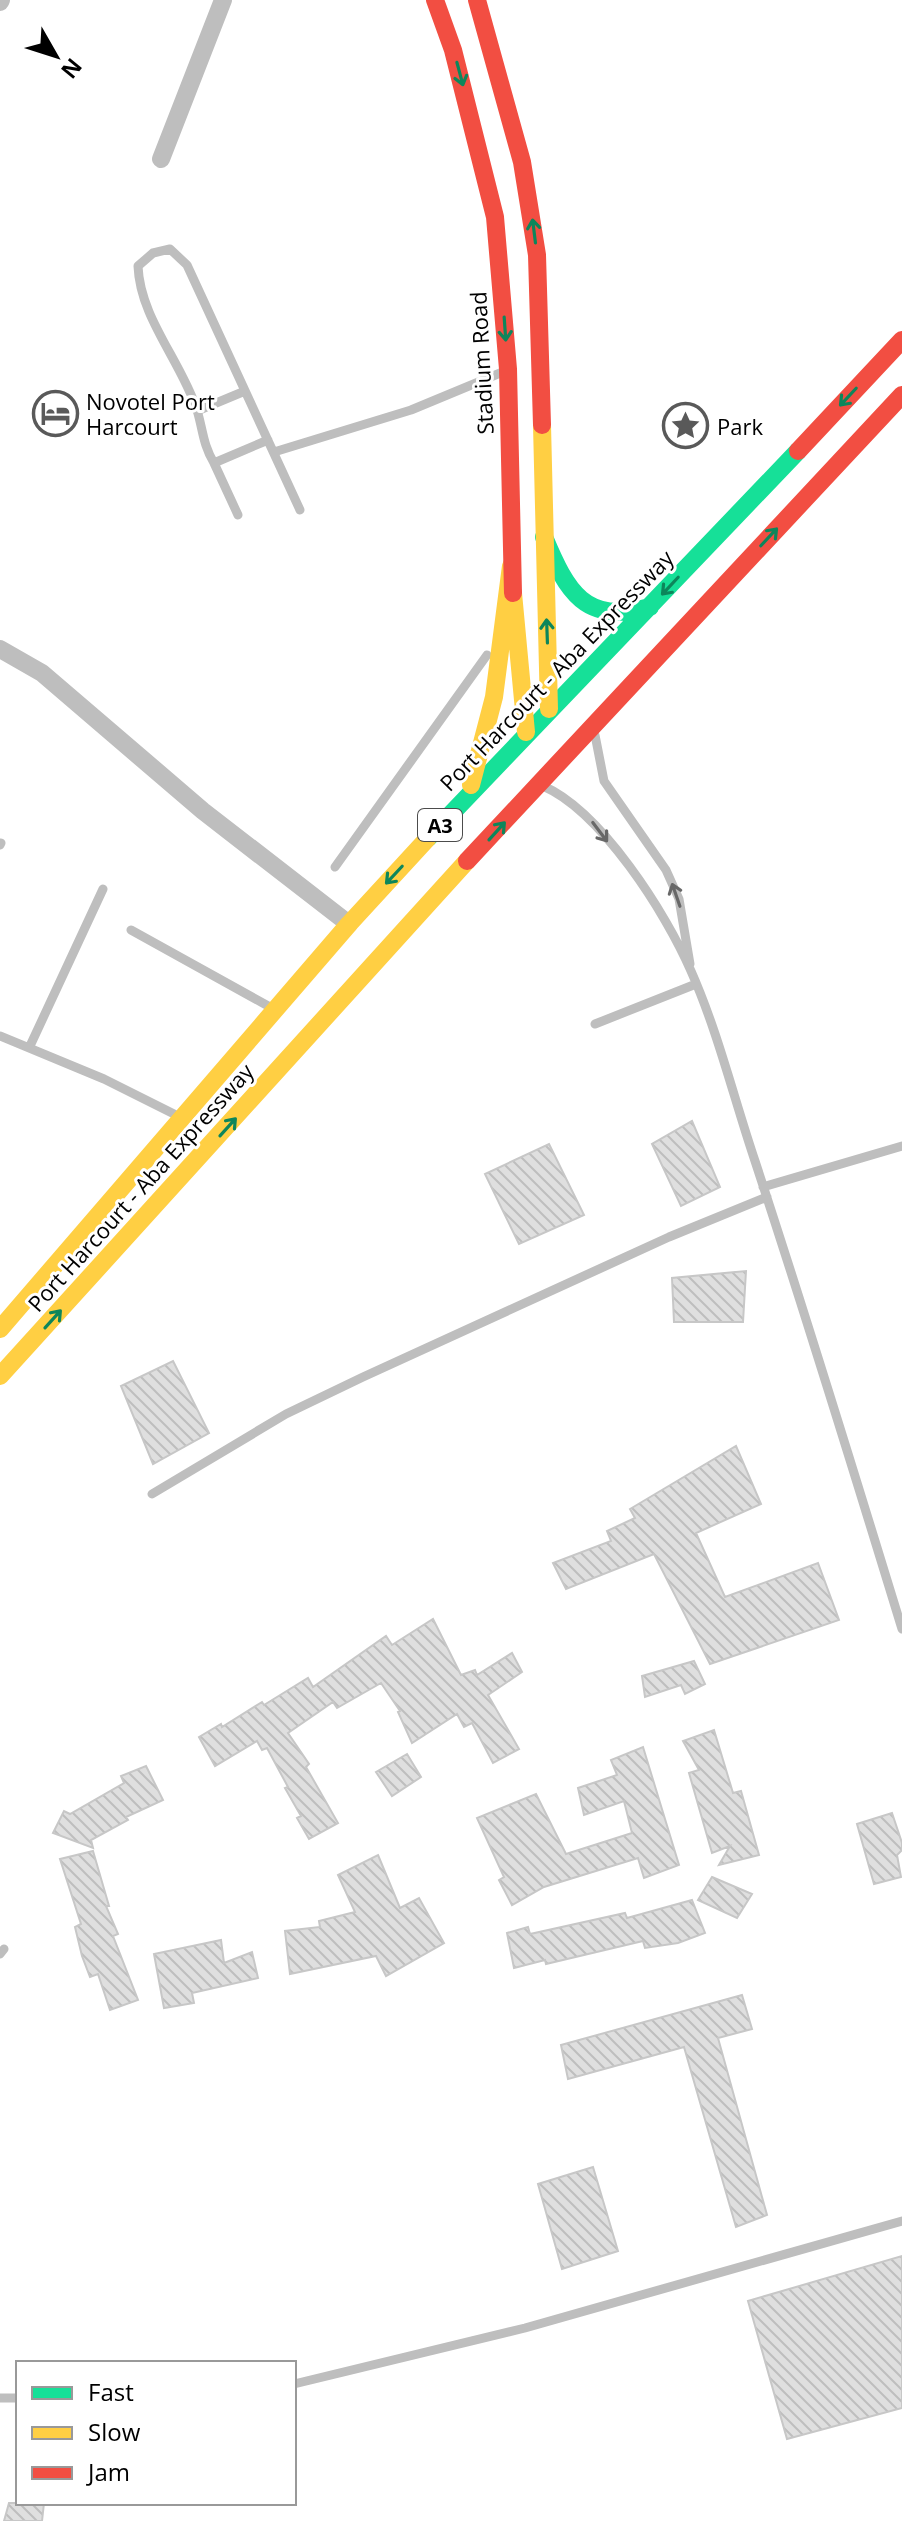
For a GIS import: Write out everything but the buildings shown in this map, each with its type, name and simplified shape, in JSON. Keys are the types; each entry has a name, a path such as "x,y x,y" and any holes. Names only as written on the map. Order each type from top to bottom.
{"main road":[{"name":"Stadium Road","path":"435,0 453,50 495,217 508,369 511,566 526,732"},
{"path":"477,0 519,149 537,255 549,709"},
{"name":"Port Harcourt - Aba Expressway","path":"0,1329 184,1120 349,924 526,732 650,607 902,340"},
{"name":"Port Harcourt - Aba Expressway","path":"0,1376 593,723 902,395"},
{"path":"544,537 560,577 582,604 618,613 650,607"},
{"path":"468,796 494,697 511,566"}],"street":[{"path":"161,159 223,0"},
{"path":"0,649 42,673 203,811 349,924"}],"lane":[{"path":"238,515 204,446 197,411 139,288 138,266 153,253 170,249 187,265 300,510"},
{"path":"274,452 411,410 508,369"},
{"path":"197,411 245,391"},
{"path":"214,463 268,440"},
{"path":"335,867 502,632"},
{"path":"593,723 604,781 666,870 679,899 691,971"},
{"path":"539,785 562,794 585,813 650,895 691,971 765,1192 902,1629"},
{"path":"30,1046 103,889"},
{"path":"131,930 276,1010"},
{"path":"595,1024 696,984"},
{"path":"0,1036 30,1046 184,1120"},
{"path":"152,1494 286,1414 363,1377 765,1192 902,1146"},
{"path":"296,2384 525,2328 902,2221"}],"traffic: fast":[{"path":"428,838 798,451"},
{"path":"544,537 561,574 581,599 609,611 650,607"}],"traffic: slow":[{"path":"542,425 549,709"},
{"path":"471,785 494,697 511,566"},
{"path":"513,593 526,732"},
{"path":"0,1329 349,924 428,838"},
{"path":"0,1376 467,861"}],"traffic: jam":[{"path":"435,0 453,50 495,217 508,369 513,593"},
{"path":"477,0 522,162 537,255 542,425"},
{"path":"798,451 902,340"},
{"path":"467,861 902,395"}],"place":[{"name":"Novotel Port Harcourt","path":"55,414"},
{"name":"Park","path":"686,426"}]}
